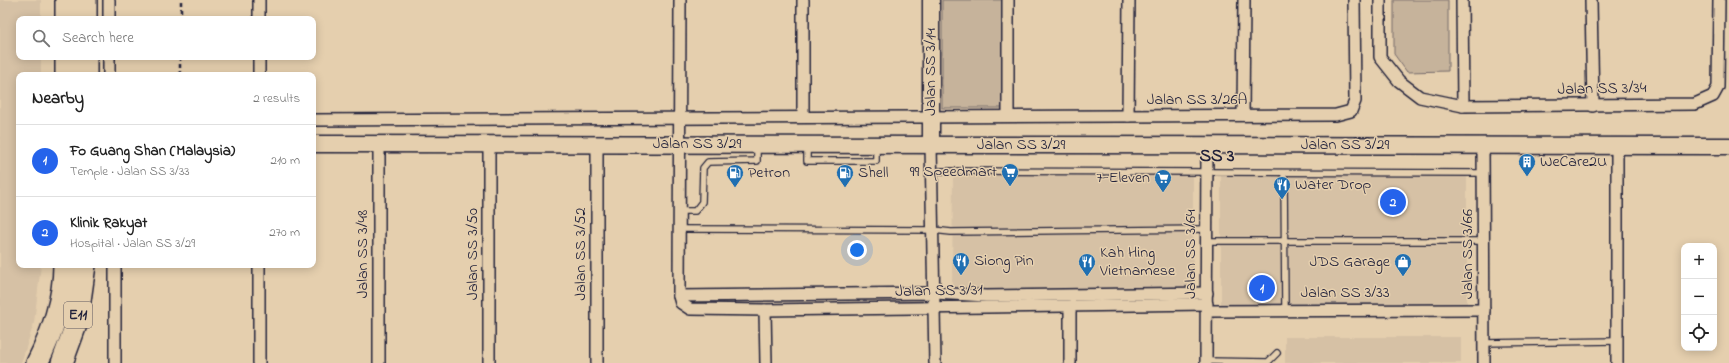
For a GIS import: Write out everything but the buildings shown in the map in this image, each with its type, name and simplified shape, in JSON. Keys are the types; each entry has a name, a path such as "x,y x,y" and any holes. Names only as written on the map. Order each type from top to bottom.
{"highway":[{"path":"66,0 66,16"},
{"path":"86,0 86,16"},
{"path":"99,0 99,16"},
{"path":"66,60 66,72"},
{"path":"86,60 86,72"},
{"path":"99,60 99,72"},
{"name":"E11","path":"37,363 50,334 59,304 64,268"},
{"name":"E11","path":"62,363 77,322 85,268"}],"street":[{"path":"110,0 110,16"},
{"path":"259,0 259,16"},
{"path":"679,296 680,0"},
{"path":"803,0 803,118"},
{"name":"Jalan SS 3/14","path":"931,0 931,145"},
{"path":"1008,0 1008,116"},
{"path":"1128,116 1129,0"},
{"path":"1243,115 1244,0"},
{"name":"Jalan SS 3/26A","path":"316,120 1336,115 1351,111 1355,101 1354,0"},
{"name":"Jalan SS 3/34","path":"1380,0 1380,57 1399,81 1420,97 1462,106 1695,104 1713,96 1718,87 1719,0"},
{"path":"1462,0 1462,106"},
{"path":"1592,0 1593,106"},
{"path":"109,60 109,72"},
{"path":"259,60 259,72"},
{"name":"Jalan SS 3/29","path":"316,144 1729,146"},
{"name":"Jalan SS 3/48","path":"379,363 380,144"},
{"name":"Jalan SS 3/50","path":"489,144 489,363"},
{"name":"Jalan SS 3/52","path":"597,144 597,363"},
{"path":"931,145 934,230 935,363"},
{"name":"Jalan SS 3/64","path":"1206,362 1207,145"},
{"name":"Jalan SS 3/66","path":"1483,145 1484,363"},
{"path":"1617,145 1617,363"},
{"path":"115,268 115,363"},
{"path":"259,268 259,363"},
{"name":"Jalan SS 3/31","path":"935,293 1207,303 690,310 682,303 679,296 935,293"},
{"name":"Jalan SS 3/33","path":"1207,303 1285,309 1484,310"},
{"path":"1070,306 1070,363"},
{"path":"765,310 766,363"}],"lane":[{"path":"680,212 696,211 700,206 702,202 703,168 708,162 757,161 757,144"},
{"path":"932,171 1483,173"},
{"path":"1284,173 1285,309"},
{"path":"680,229 934,230 950,232 1207,229"},
{"path":"1207,241 1484,241"},
{"path":"1484,343 1617,341"},
{"path":"1206,362 1268,362 1277,353"}],"path":[{"path":"181,0 181,16"},
{"path":"180,60 180,72"}],"shaded area":[{"path":"0,0 41,0 41,16 16,16 16,60 41,60 41,72 16,72 16,268 41,268 34,323 21,363 0,363"},
{"path":"942,0 1003,0 1003,108 942,108"},
{"path":"1394,0 1448,0 1448,71 1407,72 1394,54"},
{"path":"953,170 1193,171 1193,290 952,289"},
{"path":"1467,175 1467,304 1221,305 1221,176"},
{"path":"1285,337 1461,337 1461,363 1285,363"}],"place":[{"name":"WeCare2U","path":"1527,177"},
{"name":"99 Speedmart","path":"1010,187"},
{"name":"Petron","path":"735,188"},
{"name":"Shell","path":"845,188"},
{"name":"7-Eleven","path":"1163,193"},
{"name":"Water Drop","path":"1282,200"},
{"name":"Klinik Rakyat","path":"1393,202"},
{"name":"Siong Pin","path":"961,276"},
{"name":"Kah Hing Vietnamese","path":"1087,277"},
{"name":"JDS Garage","path":"1403,277"},
{"name":"Fo Guang Shan (Malaysia)","path":"1262,288"}],"district":[{"name":"SS 3","path":"1217,157"}]}
